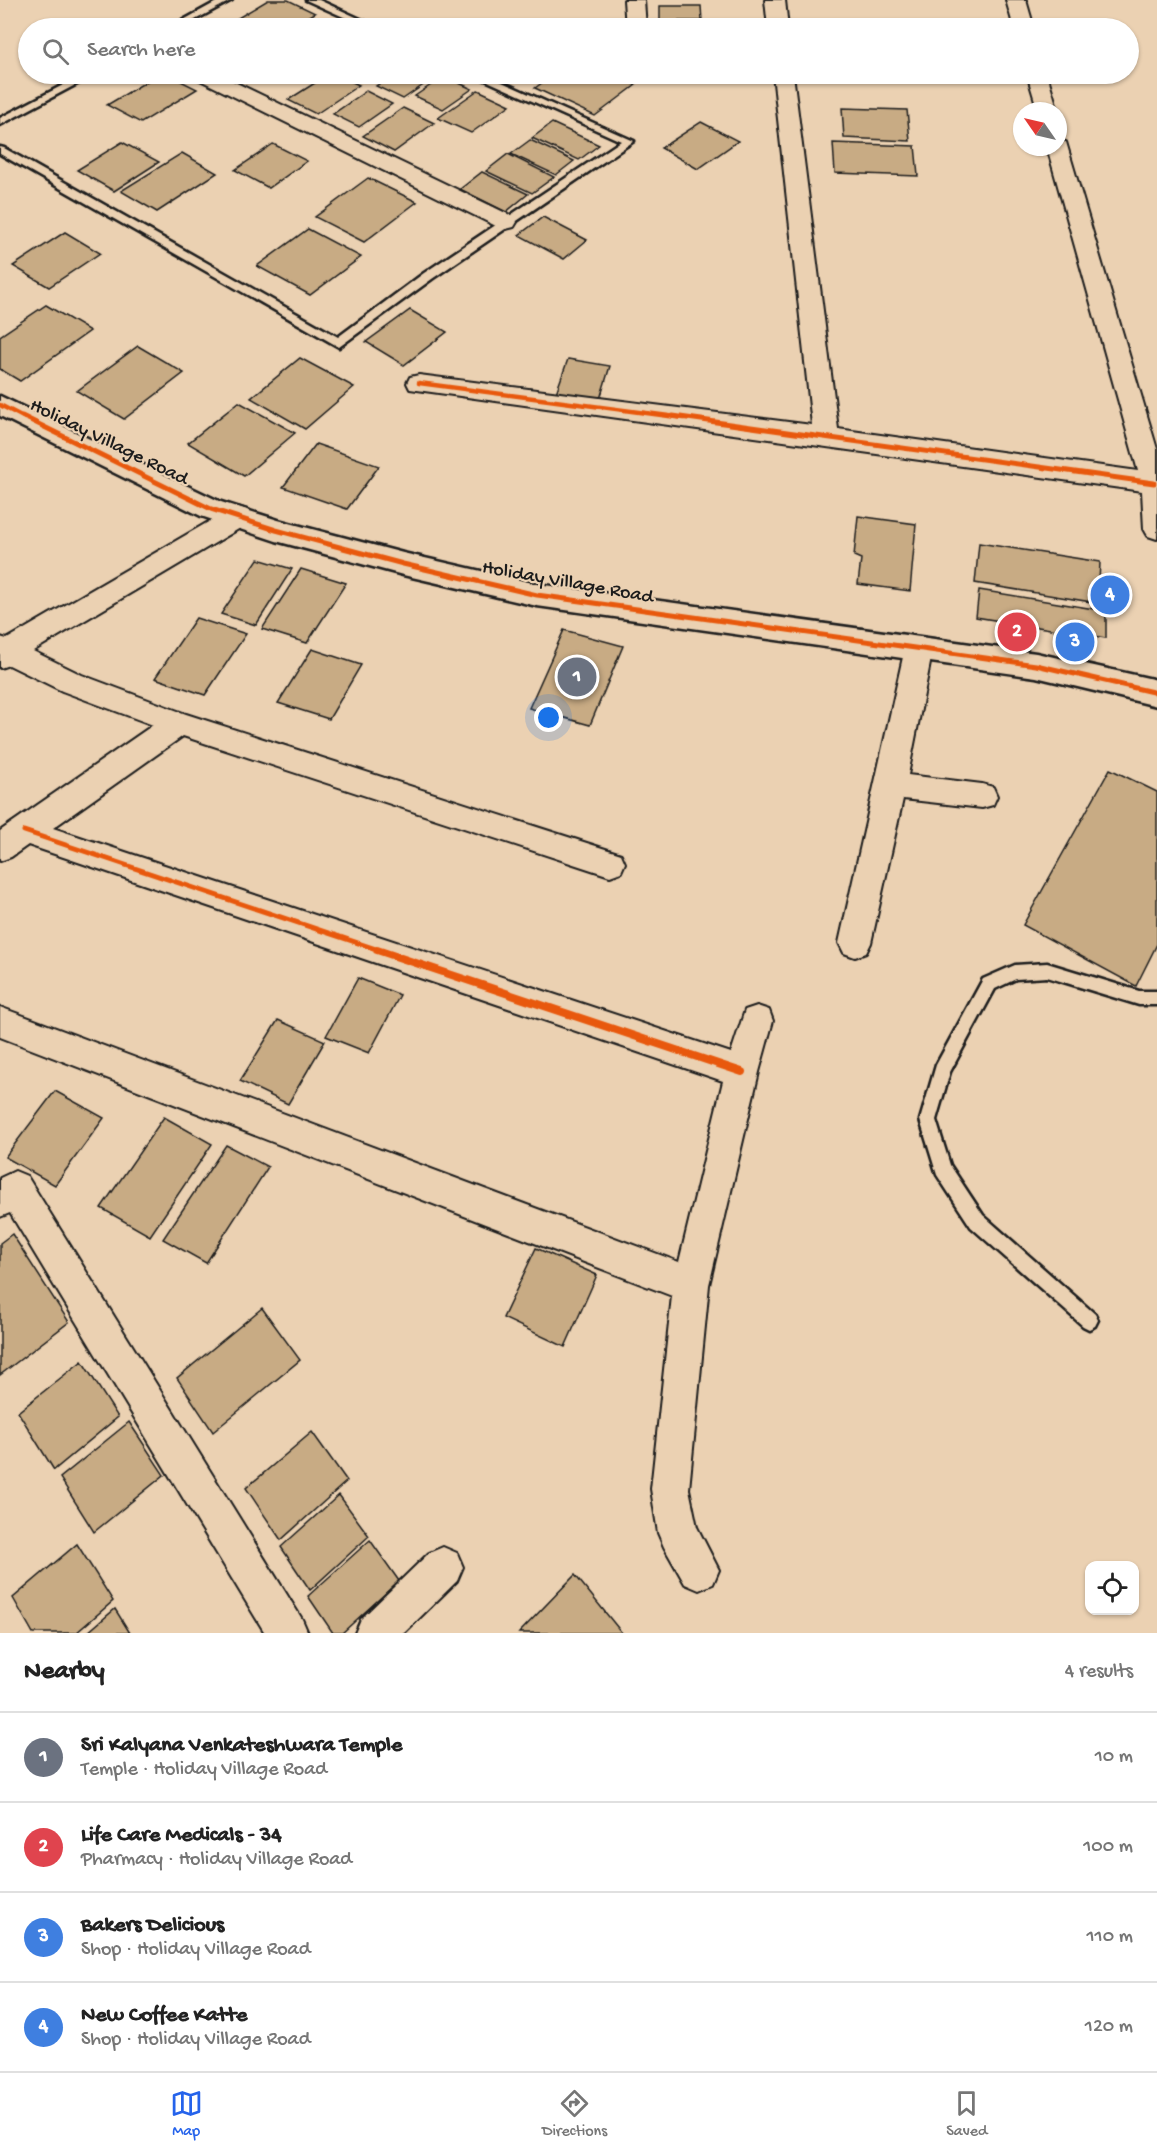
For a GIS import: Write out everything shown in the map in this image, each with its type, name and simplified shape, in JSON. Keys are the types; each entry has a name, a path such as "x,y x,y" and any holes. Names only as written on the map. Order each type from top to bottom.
{"street":[{"path":"634,0 635,18"},
{"path":"775,0 777,18"},
{"path":"1016,0 1021,18"},
{"path":"223,84 506,222"},
{"path":"784,84 826,436"},
{"path":"1040,84 1045,102"},
{"path":"1061,156 1154,483 1157,529"},
{"path":"419,383 826,436 1154,483"},
{"name":"Holiday Village Road","path":"0,405 201,504 276,530 403,564 537,595 1036,664 1157,693"},
{"path":"3,653 238,517"},
{"path":"855,943 919,648"},
{"path":"3,653 72,683 179,723 610,863"},
{"path":"12,840 179,723"},
{"path":"891,785 982,795"},
{"path":"12,840 742,1072"},
{"path":"699,1570 678,1533 670,1489 690,1286 742,1072 758,1021"},
{"path":"0,1022 690,1286"},
{"path":"0,1200 15,1188 288,1633"},
{"path":"375,1633 443,1567"}],"lane":[{"path":"193,18 227,0"},
{"path":"311,0 352,18"},
{"path":"0,122 72,84"},
{"path":"0,150 339,343 428,276 629,141 500,84"},
{"path":"1089,1320 977,1221 944,1169 928,1120 942,1071 989,984 1015,972 1047,970 1139,998 1157,998"}],"building":[{"path":"268,0 288,0 315,13 307,18 238,18"},
{"path":"660,6 701,6 702,18 660,18"},
{"path":"142,84 187,84 197,89 141,123 107,105"},
{"path":"313,84 359,85 316,114 288,100"},
{"path":"379,84 425,84 403,99 376,86"},
{"path":"432,84 461,84 472,89 443,109 415,96"},
{"path":"540,84 636,85 595,116 535,88"},
{"path":"478,90 510,105 471,133 438,118"},
{"path":"366,91 392,104 359,127 333,114"},
{"path":"403,108 434,123 394,152 363,136"},
{"path":"842,108 907,110 910,141 844,138"},
{"path":"701,122 738,141 698,169 661,148"},
{"path":"552,123 599,145 579,160 532,138"},
{"path":"530,140 574,161 556,175 511,154"},
{"path":"122,142 159,162 114,191 77,170"},
{"path":"833,143 915,146 918,176 835,173"},
{"path":"273,144 307,161 269,188 235,170"},
{"path":"182,153 217,173 157,212 121,191"},
{"path":"508,154 554,177 532,193 486,171"},
{"path":"482,172 528,194 506,212 460,189"},
{"path":"368,178 417,202 364,242 315,217"},
{"path":"543,217 587,240 564,259 519,235"},
{"path":"308,229 361,257 310,295 257,266"},
{"path":"65,232 100,253 49,287 13,266"},
{"path":"46,305 90,331 20,381 0,369 0,336"},
{"path":"410,310 447,332 404,365 366,342"},
{"path":"138,346 184,373 124,419 77,391"},
{"path":"300,358 354,387 305,429 251,398"},
{"path":"568,359 610,366 600,399 556,393"},
{"path":"239,402 295,433 244,476 188,443"},
{"path":"316,444 379,466 347,509 283,487"},
{"path":"858,516 916,524 910,591 858,584 861,559 854,556"},
{"path":"979,543 1100,562 1098,603 975,583"},
{"path":"258,559 292,569 256,625 221,614"},
{"path":"301,569 346,583 307,643 262,629"},
{"path":"979,590 1106,611 1106,638 976,617"},
{"path":"196,618 246,634 205,695 155,678"},
{"path":"564,630 623,646 590,725 529,708"},
{"path":"312,649 361,665 329,719 278,703"},
{"path":"1110,769 1157,792 1157,944 1136,986 1023,925"},
{"path":"358,978 400,995 369,1053 326,1036"},
{"path":"278,1020 325,1041 288,1104 240,1081"},
{"path":"55,1091 104,1118 55,1185 5,1157"},
{"path":"164,1117 212,1144 150,1236 101,1208"},
{"path":"226,1145 268,1167 206,1263 163,1239"},
{"path":"12,1234 69,1322 0,1375 0,1243"},
{"path":"536,1248 597,1275 565,1347 503,1318"},
{"path":"262,1308 300,1360 213,1432 177,1378"},
{"path":"82,1361 118,1417 54,1470 18,1412"},
{"path":"129,1422 164,1475 94,1532 60,1478"},
{"path":"312,1432 347,1481 281,1540 246,1488"},
{"path":"339,1495 369,1536 310,1590 281,1547"},
{"path":"370,1540 399,1581 342,1633 333,1633 308,1596"},
{"path":"77,1544 113,1601 76,1633 33,1633 13,1598"},
{"path":"575,1575 622,1633 519,1633"},
{"path":"115,1609 130,1633 87,1633"}],"cycle path":[{"path":"419,383 826,436 1154,483"},
{"path":"0,405 211,509 276,530 403,564 537,595 1036,665 1157,693"},
{"path":"24,831 742,1072"}],"place":[{"name":"New Coffee Katte","path":"1110,595"},
{"name":"Life Care Medicals - 34","path":"1017,632"},
{"name":"Bakers Delicious","path":"1075,642"},
{"name":"Sri Kalyana Venkateshwara Temple","path":"577,677"}]}
